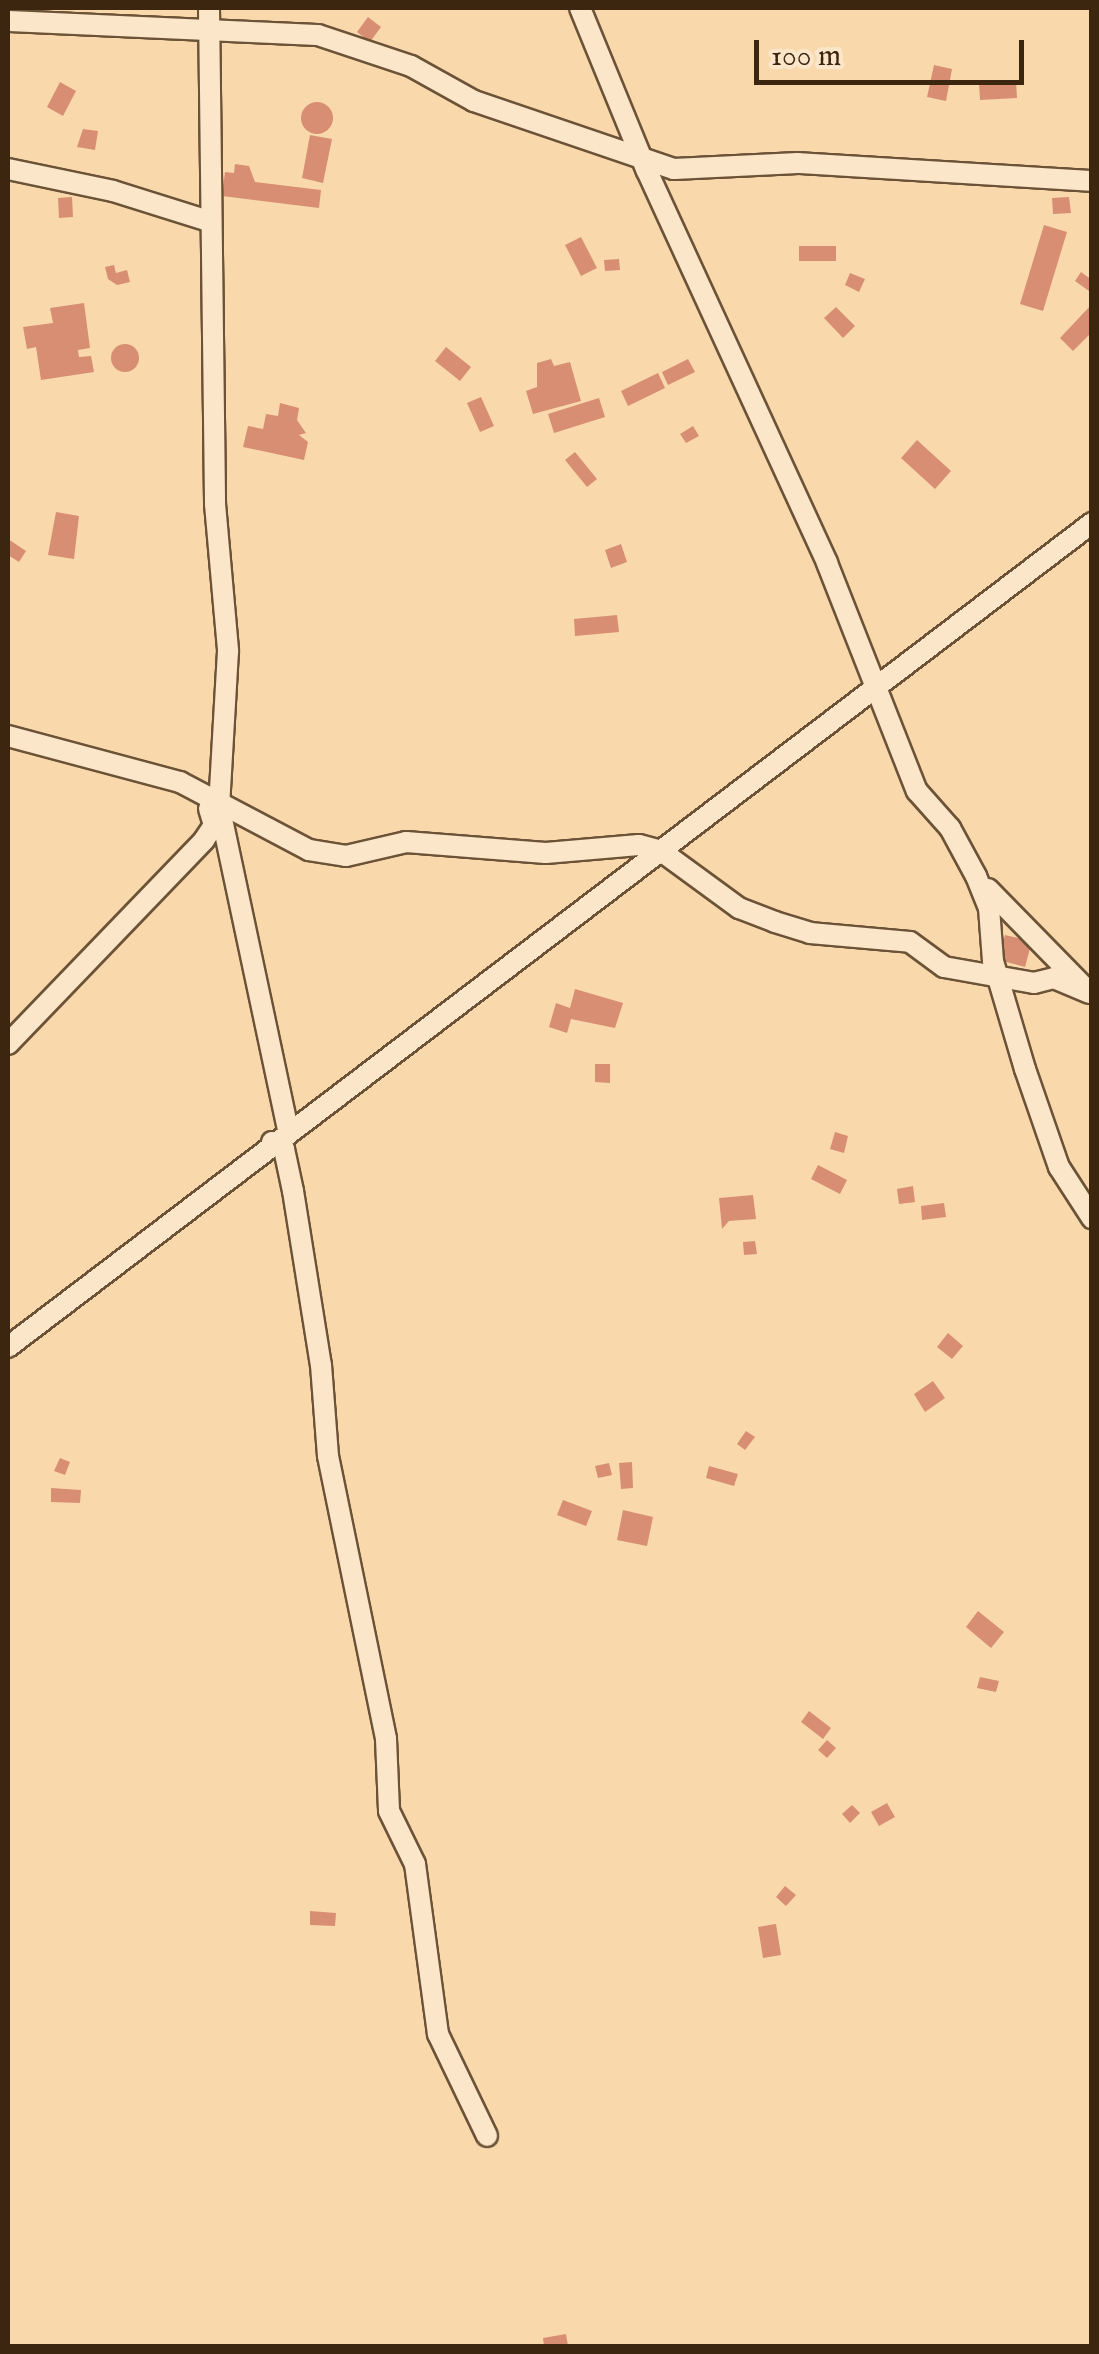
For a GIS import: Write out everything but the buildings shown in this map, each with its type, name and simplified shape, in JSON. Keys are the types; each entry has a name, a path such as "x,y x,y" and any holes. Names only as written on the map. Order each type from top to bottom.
{"street":[{"path":"580,8 642,160 746,377 917,791 950,828 976,876 989,908 996,974 1059,1168 1092,1218"},
{"path":"8,1044 214,825 228,652 214,504 208,222 209,16"},
{"path":"8,21 209,16 318,35 411,66 474,100 642,160 690,169 798,163 1092,181"},
{"path":"8,169 113,191 208,222"},
{"path":"8,1347 280,1136 1092,523"},
{"path":"8,736 160,776 284,841 346,856 435,842 476,851 639,845 661,851 739,908 776,922 810,933 910,942 944,967 1034,983 1054,978 1090,994"},
{"path":"213,801 293,1190 321,1365 328,1456 386,1739 389,1811 415,1864 438,2034 487,2136"},
{"path":"976,876 1090,994"}]}
